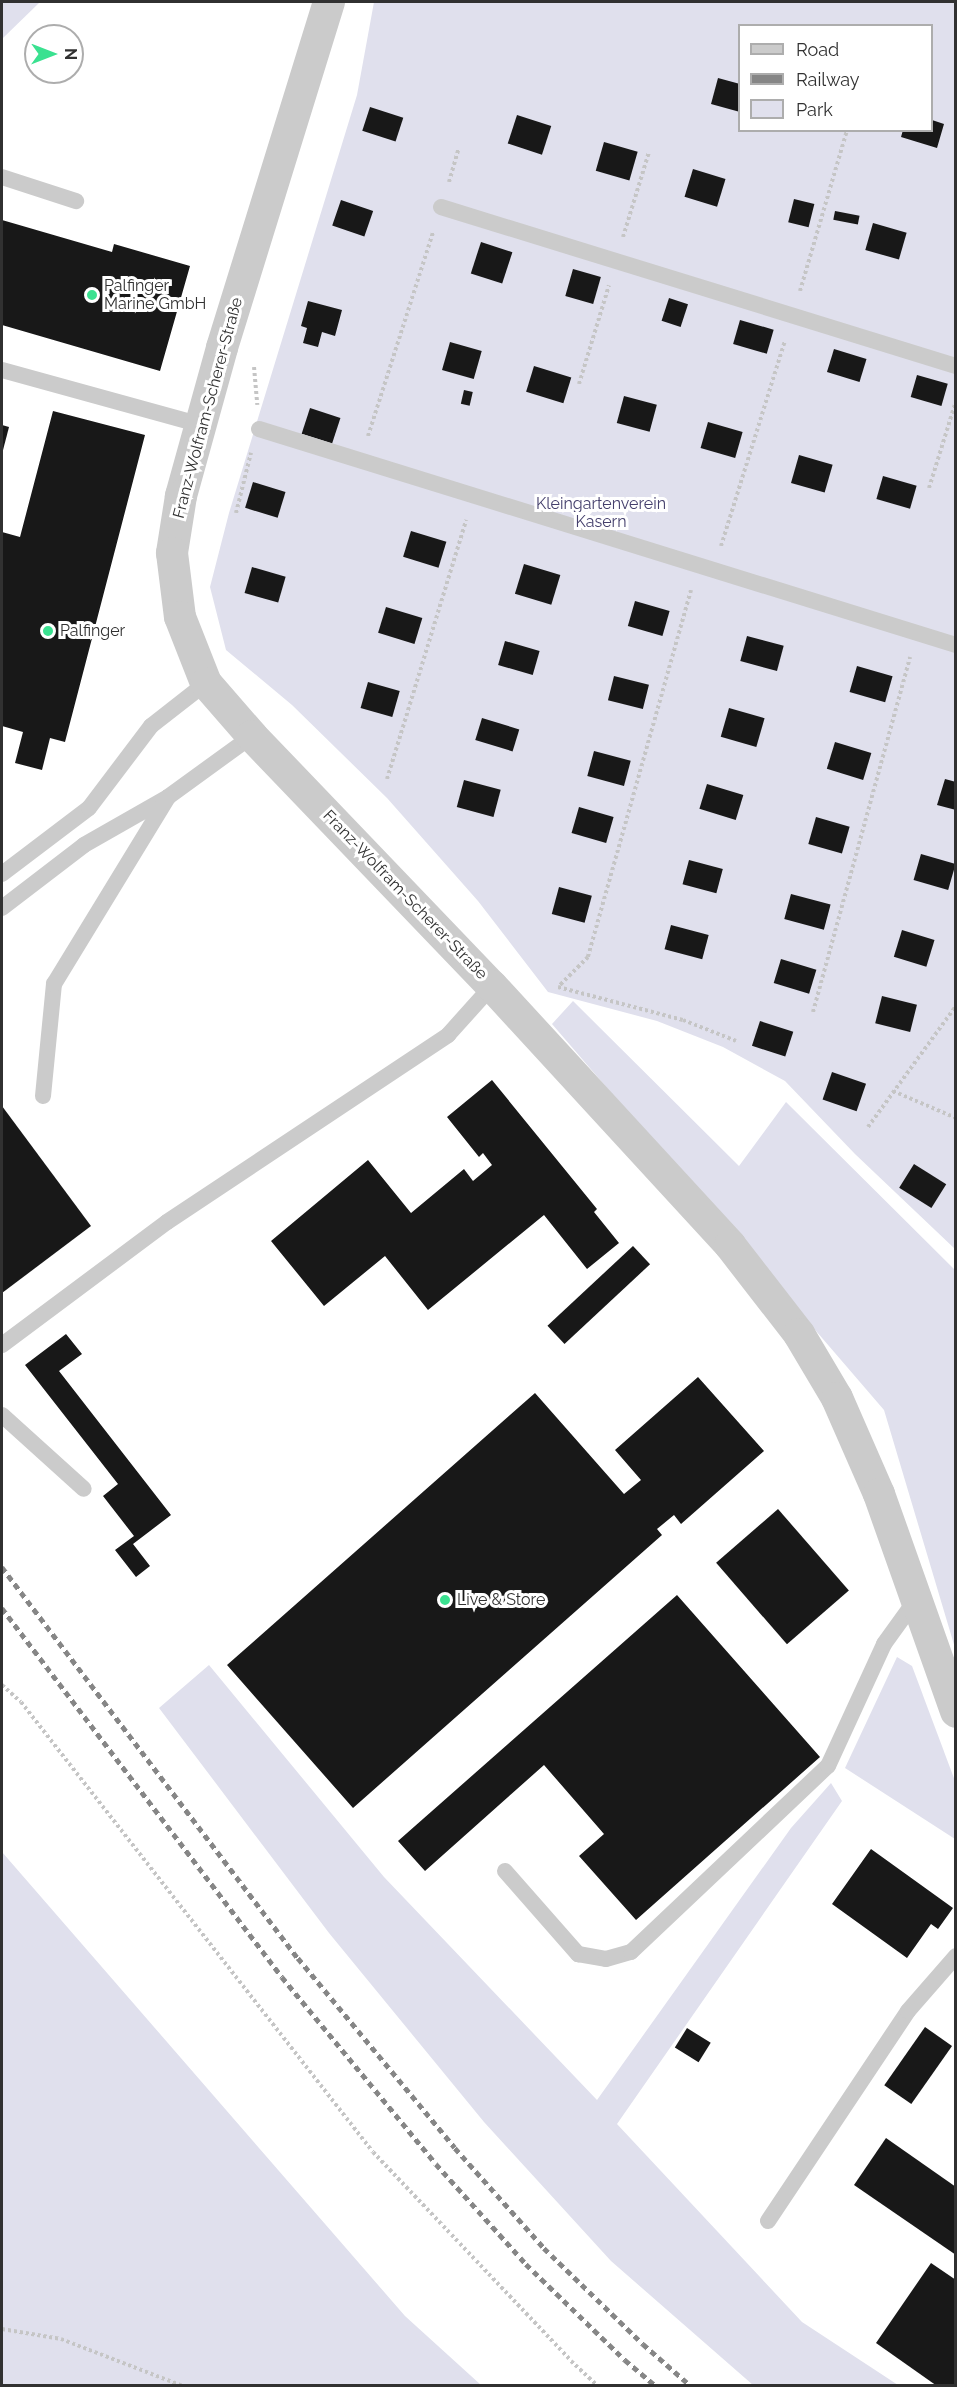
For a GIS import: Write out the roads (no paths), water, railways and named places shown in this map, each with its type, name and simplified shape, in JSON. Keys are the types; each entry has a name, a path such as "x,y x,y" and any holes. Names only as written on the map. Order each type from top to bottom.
{"street":[{"name":"Franz-Wolfram-Scherer-Straße","path":"329,2 222,348 181,496 172,553 180,617 206,683 252,736 492,986 730,1245 799,1334 837,1398 874,1483 956,1712"}],"lane":[{"path":"2,177 76,201"},
{"path":"441,207 956,366"},
{"path":"2,370 201,424"},
{"path":"259,429 956,645"},
{"path":"2,874 88,808 151,726 206,683"},
{"path":"2,908 84,845 168,797 252,736"},
{"path":"43,1096 54,984 168,797"},
{"path":"2,1345 167,1222 448,1035 492,986"},
{"path":"2,1415 84,1489"},
{"path":"505,1871 578,1954 606,1959 631,1952 828,1766 885,1644 915,1601"},
{"path":"768,2221 908,2011 956,1956"}],"railway":[{"path":"2,1567 298,1958 455,2148 544,2248 643,2344 691,2386"},
{"path":"2,1608 282,1977 436,2164 526,2264 625,2360 656,2386"}],"place":[{"name":"Palfinger Marine GmbH","path":"92,295"},
{"name":"Palfinger","path":"48,631"},
{"name":"Live & Store","path":"445,1600"}],"park label":[{"name":"Kleingartenverein Kasern","path":"601,513"}]}
